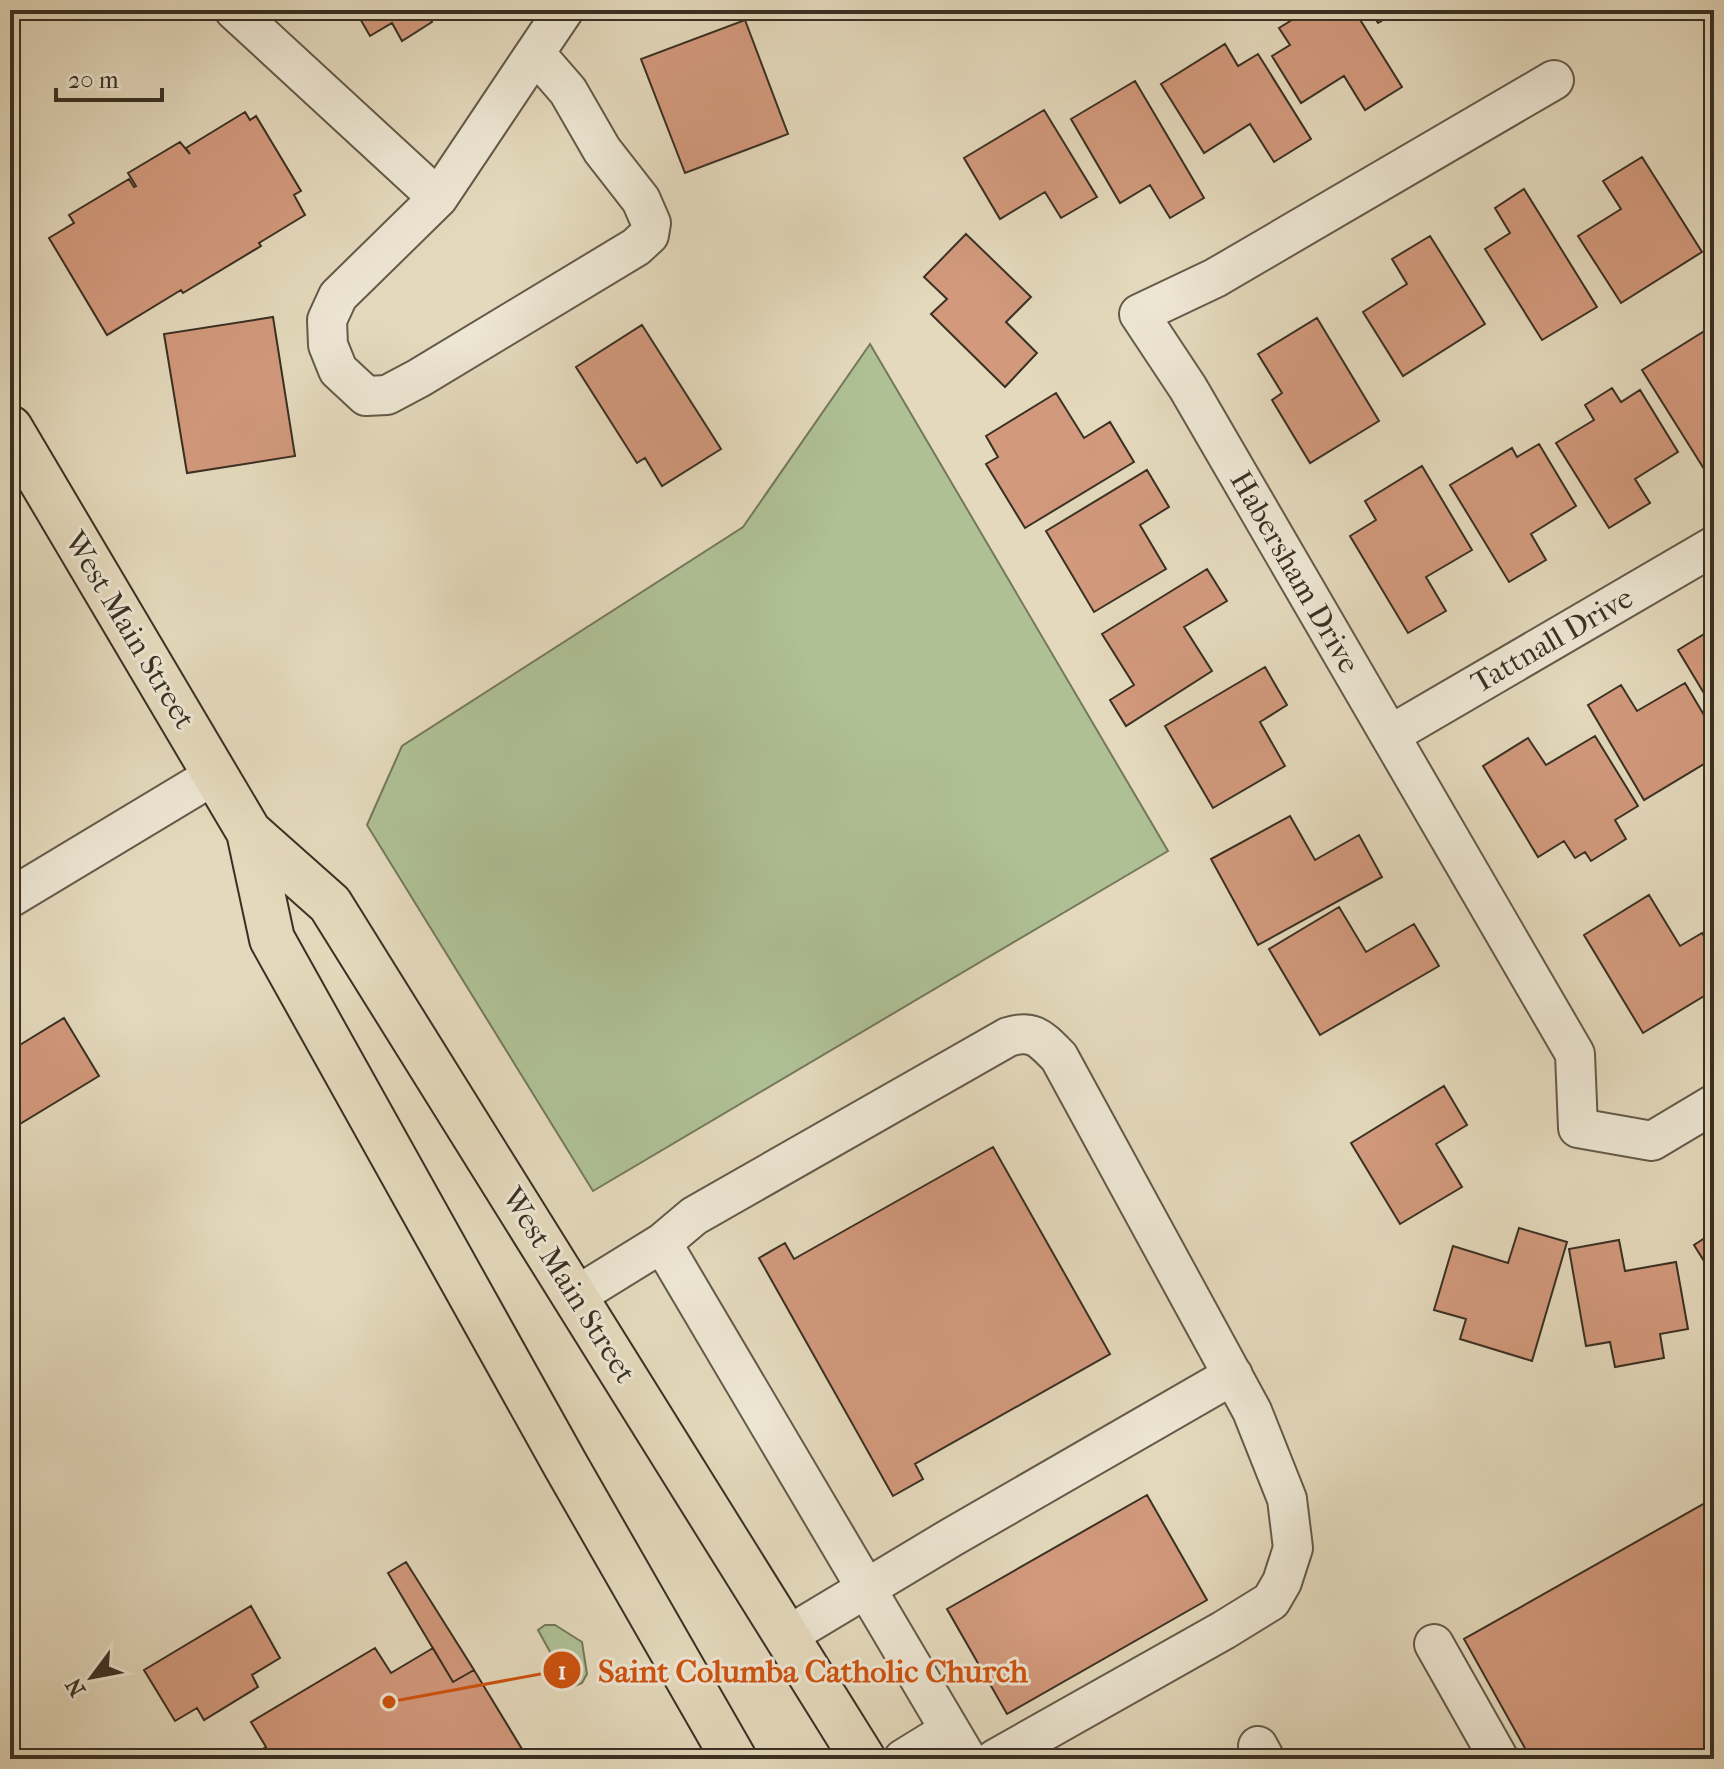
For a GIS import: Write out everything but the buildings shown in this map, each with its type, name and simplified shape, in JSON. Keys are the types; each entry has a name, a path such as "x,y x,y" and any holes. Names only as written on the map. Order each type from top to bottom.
{"main road":[{"name":"West Main Street","path":"10,428 249,832 272,939 566,1466 734,1759"},
{"name":"West Main Street","path":"249,832 330,904 863,1759"}],"street":[{"path":"234,10 438,198"},
{"path":"535,53 568,91 602,150 641,200 651,223 649,235 636,247 419,378 387,395 366,396 338,370 328,345 327,320 338,296 438,198 535,53 556,13"},
{"name":"Habersham Drive","path":"1554,80 1215,278 1139,314 1188,388 1575,1054 1578,1128 1652,1141 1714,1104"},
{"name":"Tattnall Drive","path":"1390,735 1714,546"},
{"path":"10,898 216,774"},
{"path":"576,1296 662,1243 694,1216 1008,1037 1023,1032 1040,1037 1059,1057 1252,1411 1287,1499 1293,1548 1282,1582 1271,1601 995,1759"},
{"path":"662,1243 958,1744 903,1759"},
{"path":"787,1636 1233,1375"},
{"path":"1434,1644 1499,1759"}],"green space":[{"path":"870,344 1168,851 593,1191 367,825 402,746 743,527"},
{"path":"545,1625 555,1625 582,1642 587,1674 582,1683 570,1688 538,1630"}],"place":[{"name":"Saint Columba Catholic Church","path":"389,1702"}]}
